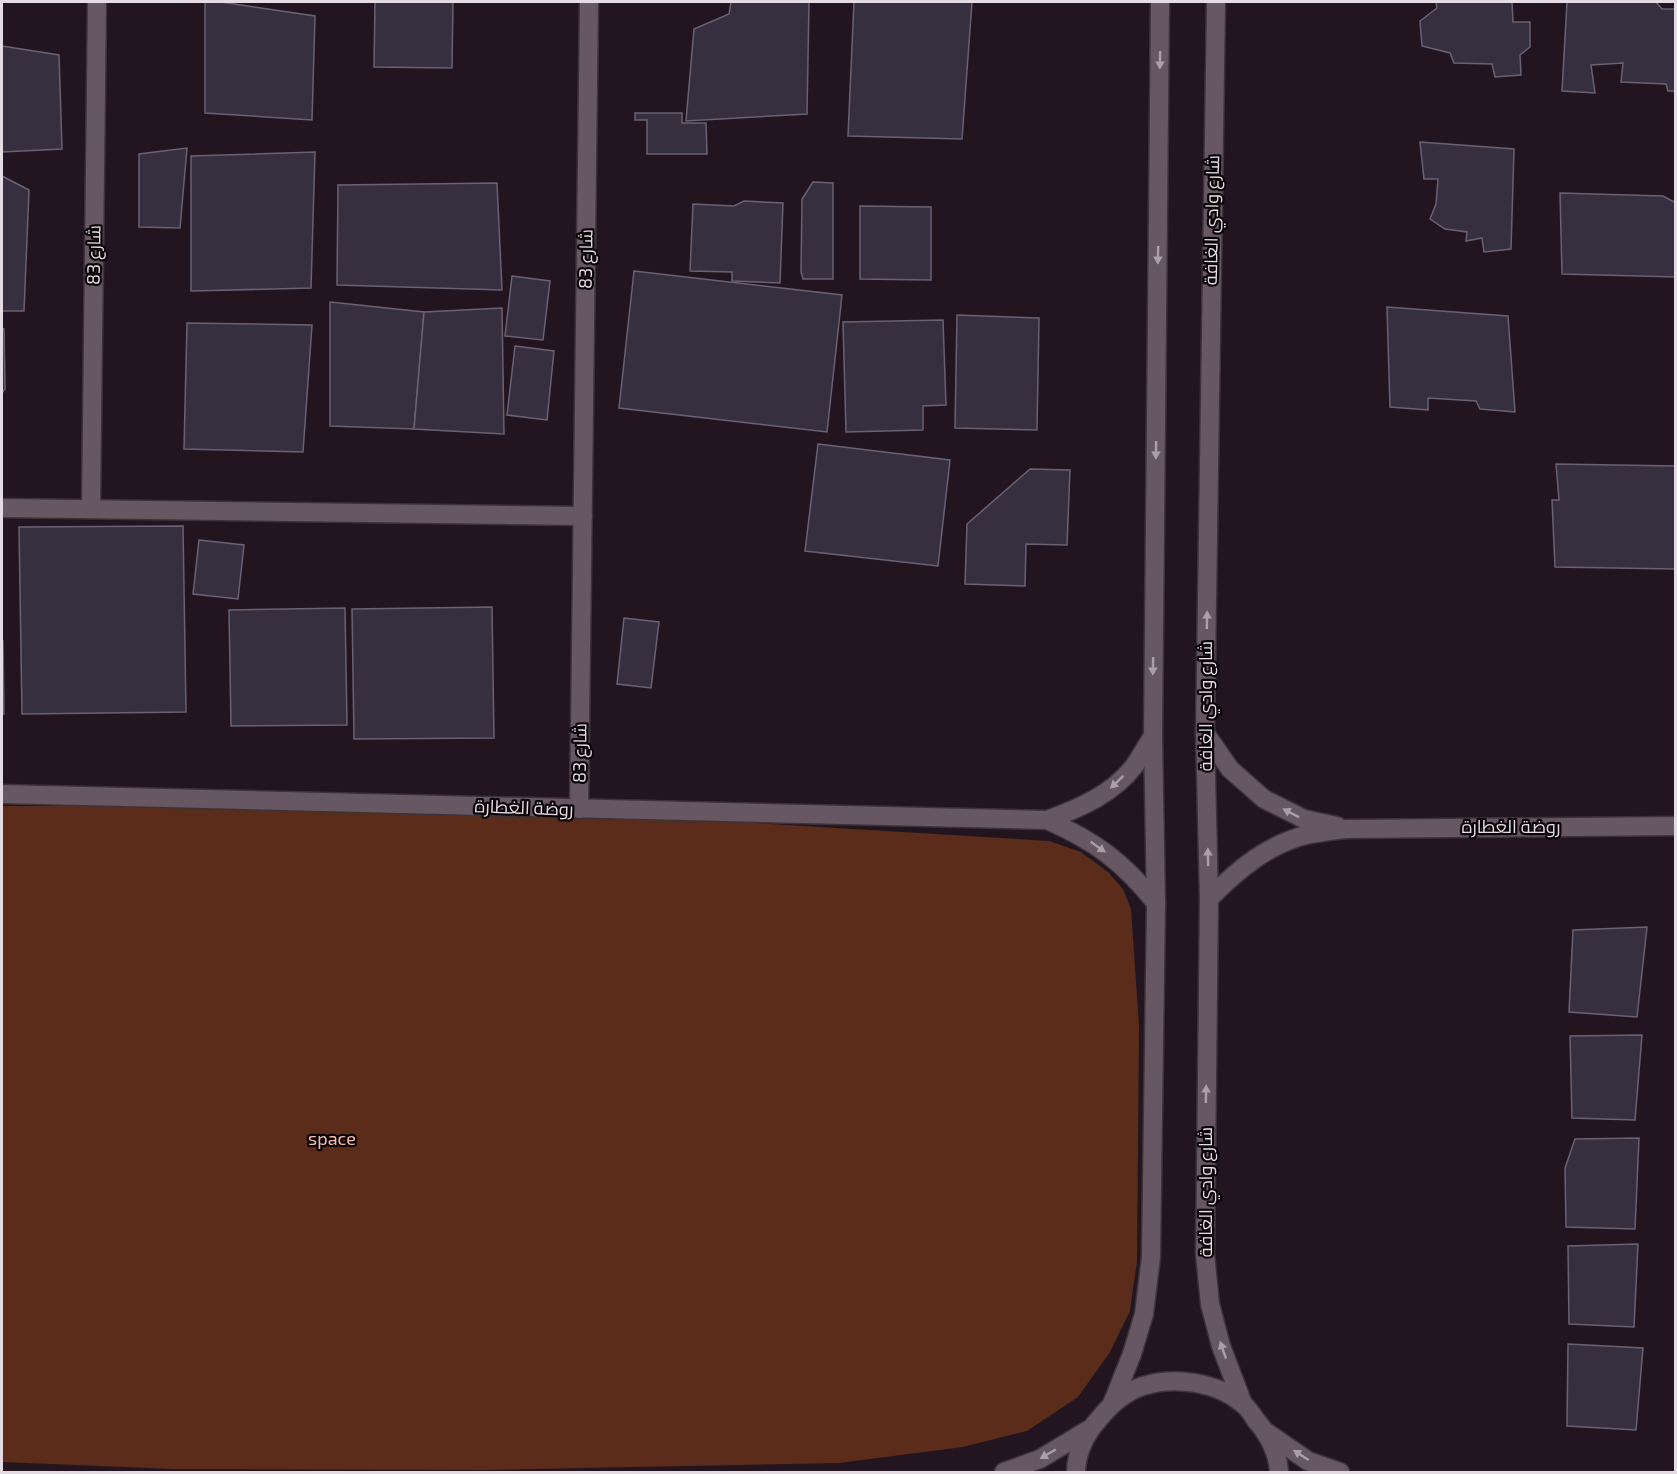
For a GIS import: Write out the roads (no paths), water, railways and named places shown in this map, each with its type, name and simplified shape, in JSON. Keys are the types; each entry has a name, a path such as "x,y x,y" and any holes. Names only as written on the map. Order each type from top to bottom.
{"street":[{"name":"شارع 83","path":"91,508 97,2"},
{"name":"شارع 83","path":"579,809 589,2"},
{"path":"1112,1404 1132,1354 1144,1314 1151,1257 1156,903 1153,736 1160,2"},
{"name":"شارع وادي الغافة","path":"1216,2 1205,733 1209,899 1204,1254 1210,1304 1221,1346 1244,1404"},
{"path":"2,508 583,516"},
{"name":"روضة الغطارة","path":"1205,733 1230,769 1264,799 1304,819 1347,829"},
{"name":"روضة الغطارة","path":"2,794 1047,820 1080,808 1110,790 1134,766 1153,736"},
{"name":"روضة الغطارة","path":"1047,820 1097,845 1139,882 1156,903"},
{"name":"روضة الغطارة","path":"1209,899 1237,871 1270,849 1308,834 1347,829 1676,826"},
{"path":"1004,1473 1040,1459 1088,1430 1112,1404 1142,1386 1178,1381 1212,1386 1244,1404 1266,1432 1278,1462 1279,1473"},
{"path":"1076,1473 1076,1463 1088,1430"},
{"path":"1266,1432 1308,1461 1340,1473"}],"park label":[{"name":"space","path":"332,1139"}]}
